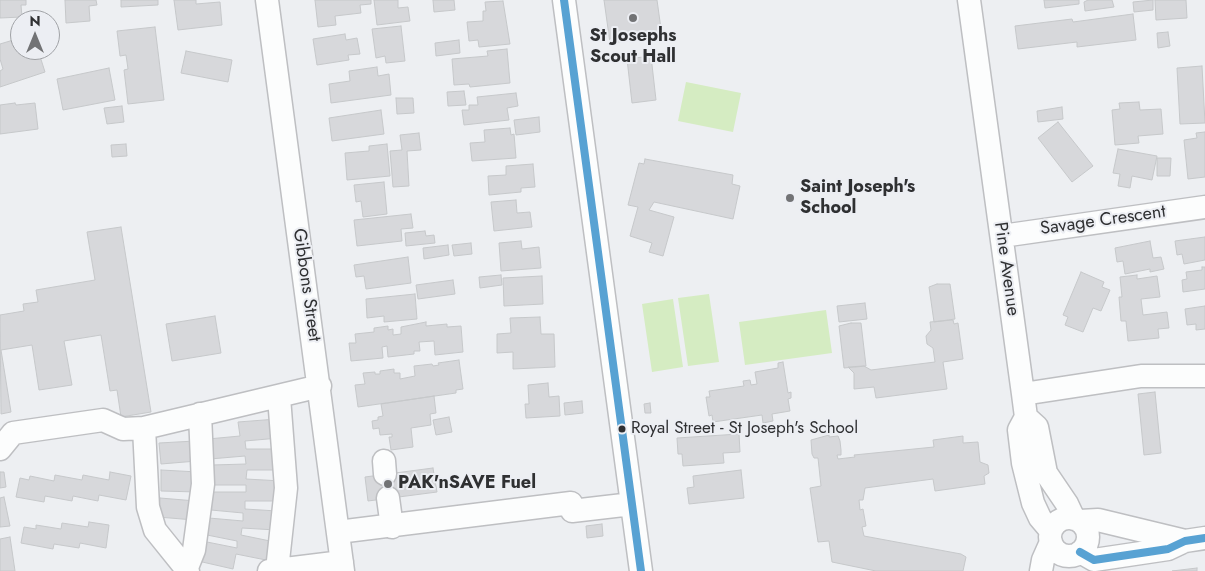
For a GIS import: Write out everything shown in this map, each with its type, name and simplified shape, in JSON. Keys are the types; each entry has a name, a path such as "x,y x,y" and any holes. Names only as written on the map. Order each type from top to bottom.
{"street":[{"name":"Gibbons Street","path":"267,0 320,386 342,566"},
{"path":"564,0 641,571"},
{"name":"Pine Avenue","path":"969,0 1026,417 1019,430 1028,484 1040,518 1051,537"},
{"name":"Savage Crescent","path":"1002,236 1205,207"},
{"path":"1023,394 1141,376 1205,376"},
{"path":"0,449 13,433 103,420 123,429 144,428 320,386"},
{"path":"279,396 286,488 273,570 342,566"},
{"path":"187,570 194,550 202,493 200,414"},
{"path":"1026,417 1037,427 1046,473 1077,520 1087,531 1087,543 1076,559"},
{"path":"144,428 148,507 155,530 187,570"},
{"path":"388,498 392,527"},
{"path":"338,532 392,527 571,503 572,511 632,504"},
{"path":"1041,571 1053,526 1062,519 1105,522 1195,540"},
{"path":"1051,537 1061,554 1076,559 1094,560 1168,549 1195,540"}],"green space":[{"path":"686,82 741,93 733,132 678,121"},
{"path":"709,294 719,362 688,366 678,298"},
{"path":"673,299 683,367 652,372 642,304"},
{"path":"826,310 832,353 745,365 739,322"}],"building":[{"path":"0,0 26,0 26,5 21,5 21,10 10,10 10,18 0,18"},
{"path":"65,0 96,0 97,5 89,6 90,21 66,23"},
{"path":"121,0 158,0 158,5 121,7"},
{"path":"174,0 196,0 196,4 220,2 222,25 178,30"},
{"path":"315,0 371,0 371,4 360,5 361,13 335,16 336,25 318,27"},
{"path":"374,0 398,0 398,8 408,7 410,21 377,25"},
{"path":"433,0 454,0 455,10 434,12"},
{"name":"St Josephs Scout Hall","path":"604,0 657,0 662,36 610,43"},
{"path":"1044,0 1079,0 1079,4 1045,8"},
{"path":"1088,0 1112,0 1114,7 1085,11 1084,2"},
{"path":"1153,0 1153,10 1134,12 1133,2"},
{"path":"1155,0 1186,0 1187,18 1156,20"},
{"path":"503,1 510,44 479,47 478,40 469,41 467,22 483,21 483,11 486,11 485,2"},
{"path":"1133,14 1136,40 1077,47 1077,42 1018,49 1015,26 1072,19 1073,22"},
{"path":"401,26 405,61 386,63 385,56 376,58 372,29"},
{"path":"155,27 164,100 128,104 124,70 128,69 126,55 120,56 117,31"},
{"path":"1168,32 1170,46 1158,48 1157,33"},
{"path":"345,34 346,40 357,38 360,54 348,55 349,60 317,65 313,39"},
{"path":"459,40 460,53 436,56 435,43"},
{"path":"10,41 10,60 41,60 45,72 0,87 0,71 3,69 0,59 0,44"},
{"path":"507,49 510,83 470,87 469,84 454,85 452,59 488,56 487,51"},
{"path":"186,51 232,60 228,82 181,73"},
{"path":"651,56 656,100 632,103 627,59"},
{"path":"1202,66 1205,123 1180,124 1177,68"},
{"path":"377,67 378,76 389,74 391,95 331,103 329,84 350,81 349,71"},
{"path":"109,68 115,100 63,110 57,79"},
{"path":"464,91 466,105 448,106 447,92"},
{"path":"516,93 518,106 507,108 509,120 464,125 462,110 469,110 469,105 478,105 477,97"},
{"path":"396,98 413,98 414,113 397,114"},
{"path":"1139,102 1140,110 1161,109 1163,134 1138,136 1139,143 1115,145 1112,110 1120,109 1119,103"},
{"path":"15,103 16,105 35,103 38,129 0,134 0,105"},
{"path":"122,106 124,122 107,124 104,108"},
{"path":"1062,107 1063,119 1038,122 1037,111"},
{"path":"381,110 384,134 332,141 329,118"},
{"path":"539,117 540,132 516,135 514,120"},
{"path":"1058,122 1093,166 1072,182 1038,138"},
{"path":"510,128 511,135 514,134 516,158 472,161 470,143 485,142 484,130"},
{"path":"1205,132 1205,177 1188,179 1184,140 1197,138 1196,133"},
{"path":"419,133 421,150 407,151 409,186 393,187 390,151 402,150 400,135"},
{"path":"126,144 127,156 112,157 111,145"},
{"path":"387,144 390,176 347,180 345,153 369,151 369,146"},
{"path":"1118,149 1157,156 1152,180 1132,176 1130,188 1118,186 1120,174 1113,173"},
{"path":"1157,158 1171,158 1170,176 1157,176"},
{"path":"645,159 733,175 732,184 740,186 733,219 654,202 649,210 674,217 663,256 649,252 652,243 630,236 638,207 628,205 639,163 644,164"},
{"path":"533,164 535,187 521,188 521,192 489,195 488,176 506,175 506,166"},
{"path":"384,182 387,214 363,217 361,201 356,202 354,185"},
{"path":"516,200 517,213 530,212 532,227 494,231 491,202"},
{"path":"411,214 413,228 401,229 402,241 357,246 354,220"},
{"path":"121,227 151,412 121,417 117,390 110,391 101,335 64,341 72,385 39,390 32,345 1,350 11,412 1,414 0,315 24,311 23,304 38,302 36,290 95,280 87,232"},
{"path":"425,231 426,236 434,235 435,243 406,246 405,233"},
{"path":"1205,237 1205,260 1184,264 1182,254 1177,255 1175,241"},
{"path":"521,241 522,249 539,247 541,268 501,271 499,243"},
{"path":"1150,241 1153,258 1161,257 1164,269 1150,272 1150,269 1125,274 1123,261 1117,262 1115,248"},
{"path":"471,243 472,254 454,256 452,245"},
{"path":"448,245 449,255 424,259 423,248"},
{"path":"408,257 411,283 366,289 364,276 356,277 354,265"},
{"path":"1202,267 1205,267 1205,289 1183,292 1182,280 1187,279 1186,272 1202,270"},
{"path":"1081,272 1104,282 1102,287 1110,290 1101,311 1093,308 1083,332 1065,325 1068,317 1063,315"},
{"path":"501,275 502,285 480,288 479,277"},
{"path":"1137,275 1137,279 1157,276 1160,297 1141,299 1143,315 1167,312 1169,328 1158,329 1159,338 1128,341 1126,321 1121,321 1119,297 1122,297 1120,277"},
{"path":"542,276 543,304 504,306 503,278"},
{"path":"453,280 455,294 418,299 416,285"},
{"path":"937,284 950,284 955,319 934,322 929,287"},
{"path":"415,294 417,319 384,322 384,316 367,318 366,299"},
{"path":"865,303 867,319 839,322 837,306"},
{"path":"1205,306 1205,329 1196,330 1196,324 1187,325 1185,309"},
{"path":"215,316 221,353 172,361 166,324"},
{"path":"540,317 541,334 554,334 555,367 513,369 513,352 497,353 497,334 511,333 510,318"},
{"path":"953,320 954,324 958,323 963,359 943,362 947,389 876,398 874,387 854,389 854,373 848,367 864,366 871,370 935,362 933,348 927,344 926,336 931,330 930,322"},
{"path":"426,322 426,326 447,324 447,327 461,326 463,352 435,355 434,341 419,342 420,351 414,351 414,354 388,357 387,346 382,347 383,358 351,361 349,343 356,343 355,334 374,332 374,328 388,326 388,330 393,329 393,335 401,334 401,327"},
{"path":"861,323 866,366 844,368 839,326"},
{"path":"459,360 463,389 456,390 456,393 358,407 355,385 365,384 363,373 375,372 375,374 380,374 380,371 394,369 394,373 400,373 400,379 415,376 414,366 432,364 433,366 439,365 438,363"},
{"path":"783,362 788,393 791,392 791,398 788,399 790,411 772,414 773,421 763,423 762,415 713,422 712,415 709,416 706,397 710,397 709,391 744,386 743,381 750,380 751,385 757,384 755,372 778,368 778,363"},
{"path":"548,383 549,397 559,396 560,416 526,418 525,404 529,404 528,385"},
{"path":"1155,392 1161,453 1144,455 1138,394"},
{"path":"434,396 436,413 430,414 431,425 411,428 413,447 391,450 389,437 392,437 392,434 380,435 379,428 373,429 372,421 378,420 378,417 383,416 381,404"},
{"path":"582,401 583,413 565,415 564,403"},
{"path":"650,403 651,413 645,413 644,404"},
{"path":"449,417 452,432 436,435 433,420"},
{"path":"277,419 279,438 245,441 246,449 280,449 280,470 247,470 246,479 282,481 280,501 245,501 245,509 277,511 276,530 242,528 241,535 275,542 271,561 236,554 233,569 198,561 202,541 237,548 237,541 207,535 209,518 243,521 243,513 211,510 211,492 246,492 246,485 212,485 212,465 246,464 245,456 210,459 208,439 240,436 238,422"},
{"path":"739,434 740,452 723,453 724,463 683,466 682,454 678,454 677,438"},
{"path":"829,435 829,437 838,436 840,441 841,455 837,455 838,459 855,457 854,455 934,447 933,440 963,436 963,443 978,442 980,462 988,465 989,473 984,476 985,484 935,491 933,479 865,488 863,500 859,500 860,510 863,509 866,526 862,527 864,536 961,554 966,557 963,571 876,571 832,562 829,541 818,542 810,488 821,486 818,458 814,458 812,454 811,440"},
{"path":"195,441 197,461 161,464 159,443"},
{"path":"433,468 437,492 368,501 365,477"},
{"path":"161,470 198,472 197,492 161,491"},
{"path":"741,470 744,498 689,504 687,488 694,487 693,476"},
{"path":"0,472 4,472 6,487 0,488"},
{"path":"110,472 131,476 126,500 99,495 98,501 73,496 72,501 45,496 44,502 16,497 20,478 29,480 30,476 54,481 55,475 82,480 83,475 109,480"},
{"path":"4,497 10,526 0,527 0,498"},
{"path":"160,498 196,501 194,520 158,517"},
{"path":"89,522 109,525 106,548 80,543 79,548 54,544 53,549 21,543 24,527 36,529 36,525 61,529 62,523 88,527"},
{"path":"602,524 603,536 587,538 586,526"},
{"path":"10,537 15,571 0,571 0,539"},
{"path":"1197,568 1197,571 1172,571"}],"transit line":[{"path":"564,0 641,571"},
{"path":"1080,552 1094,560 1168,549 1185,541 1205,538"}],"place":[{"name":"St Josephs Scout Hall","path":"633,18"},
{"name":"Saint Joseph's School","path":"790,198"},
{"name":"Royal Street - St Joseph's School","path":"622,429"},
{"name":"PAK'nSAVE Fuel","path":"388,484"}]}
